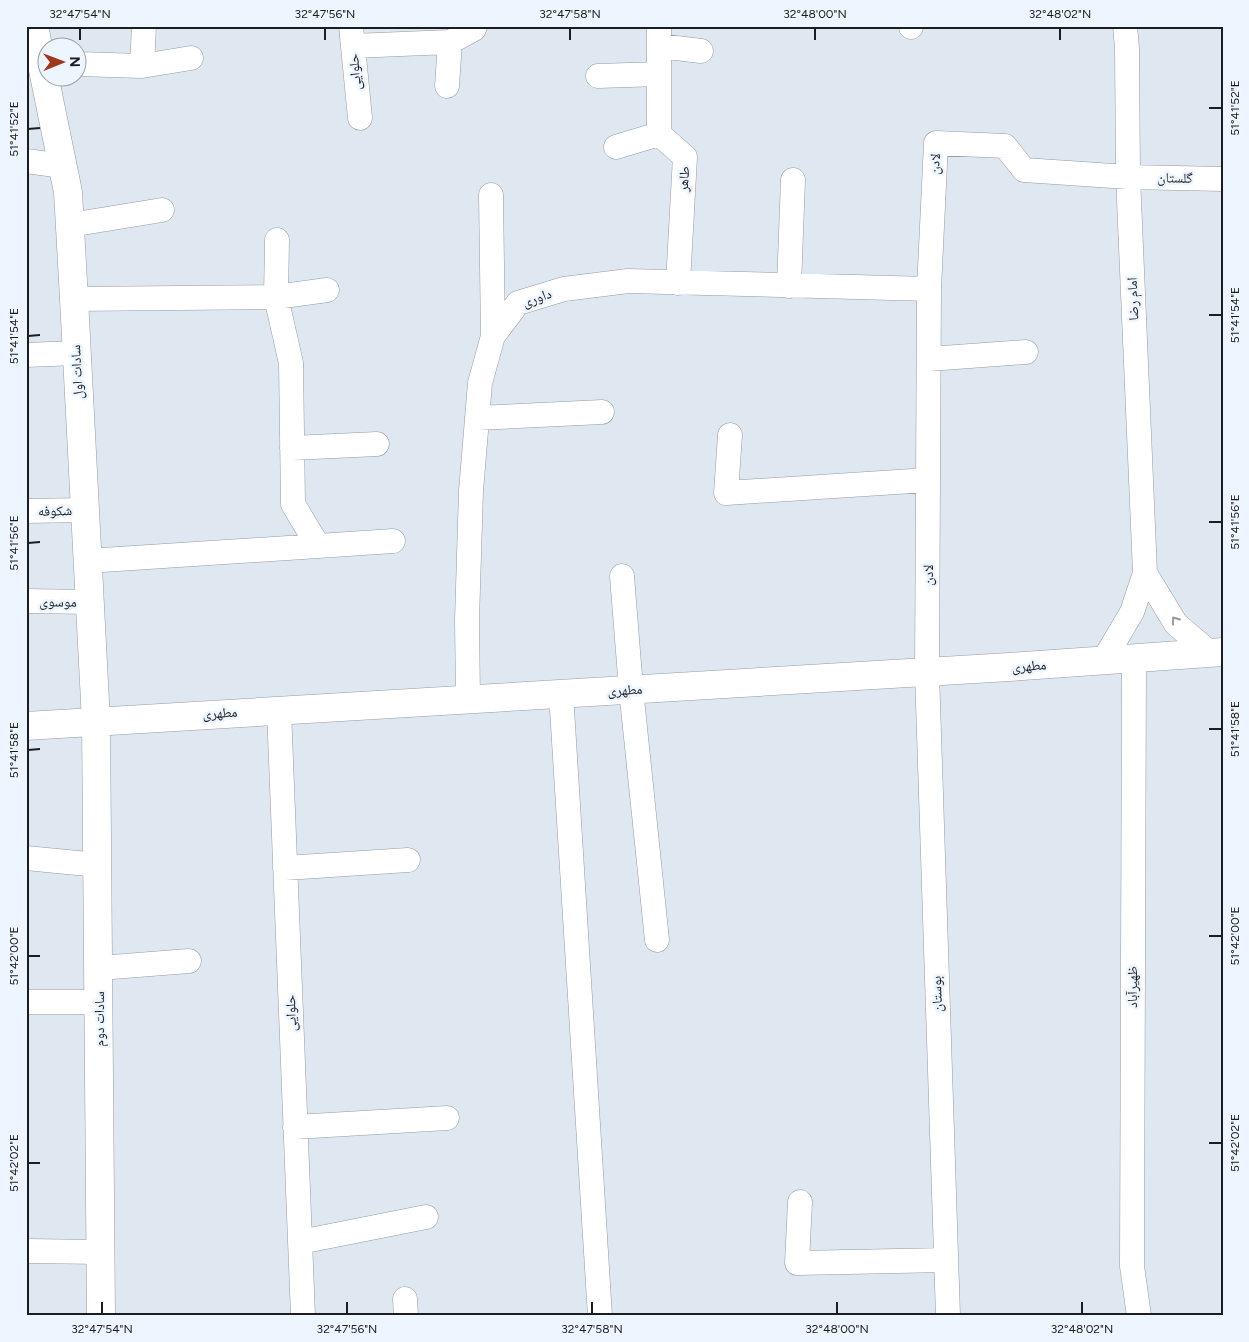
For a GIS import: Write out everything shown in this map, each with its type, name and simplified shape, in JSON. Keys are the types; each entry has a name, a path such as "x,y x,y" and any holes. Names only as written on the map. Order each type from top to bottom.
{"street":[{"name":"سادات اول","path":"34,26 38,39"},
{"path":"142,66 144,26"},
{"path":"352,36 450,42 475,26"},
{"name":"امام رضا","path":"1125,26 1127,48 1128,177 1145,573"},
{"name":"حلوایی","path":"352,36 360,118"},
{"path":"616,147 659,134 659,36 701,51"},
{"path":"447,86 450,42"},
{"path":"88,64 142,66 191,58"},
{"path":"598,76 659,74"},
{"name":"سادات اول","path":"49,88 68,192 96,721"},
{"name":"طاهر","path":"659,134 685,157 678,283"},
{"name":"لادن","path":"927,672 929,289 936,143 1005,146 1024,170 1128,177"},
{"path":"26,161 63,166"},
{"name":"گلستان","path":"1128,177 1223,179"},
{"path":"789,286 793,180"},
{"path":"490,195 493,336"},
{"path":"70,225 162,210"},
{"path":"277,240 276,297 290,362 293,504 318,546"},
{"name":"داوری","path":"468,699 467,610 472,491 480,383 493,336 518,304 564,289 628,281 929,289"},
{"path":"74,298 276,297 327,290"},
{"path":"929,359 1026,352"},
{"path":"26,355 76,353"},
{"path":"477,418 602,412"},
{"path":"730,435 726,493 928,480"},
{"path":"292,448 377,444"},
{"name":"شکوفه","path":"26,511 84,510"},
{"path":"87,561 393,541"},
{"path":"1145,573 1176,624 1216,653"},
{"path":"1103,660 1132,612 1145,573"},
{"path":"622,576 631,689 658,940"},
{"name":"موسوی","path":"26,601 89,602"},
{"name":"مطهری","path":"26,726 1216,653"},
{"name":"ظهیرآباد","path":"1134,658 1132,1266 1139,1316"},
{"name":"بوستان","path":"927,672 948,1316"},
{"path":"561,694 600,1316"},
{"name":"حلوایی","path":"279,710 303,1316"},
{"name":"سادات دوم","path":"96,721 102,1316"},
{"path":"26,858 98,865"},
{"path":"285,868 408,860"},
{"path":"99,968 189,961"},
{"path":"26,1002 99,1002"},
{"path":"295,1126 447,1118"},
{"path":"800,1202 797,1263 946,1260"},
{"path":"300,1242 426,1217"},
{"path":"26,1251 101,1252"}]}
